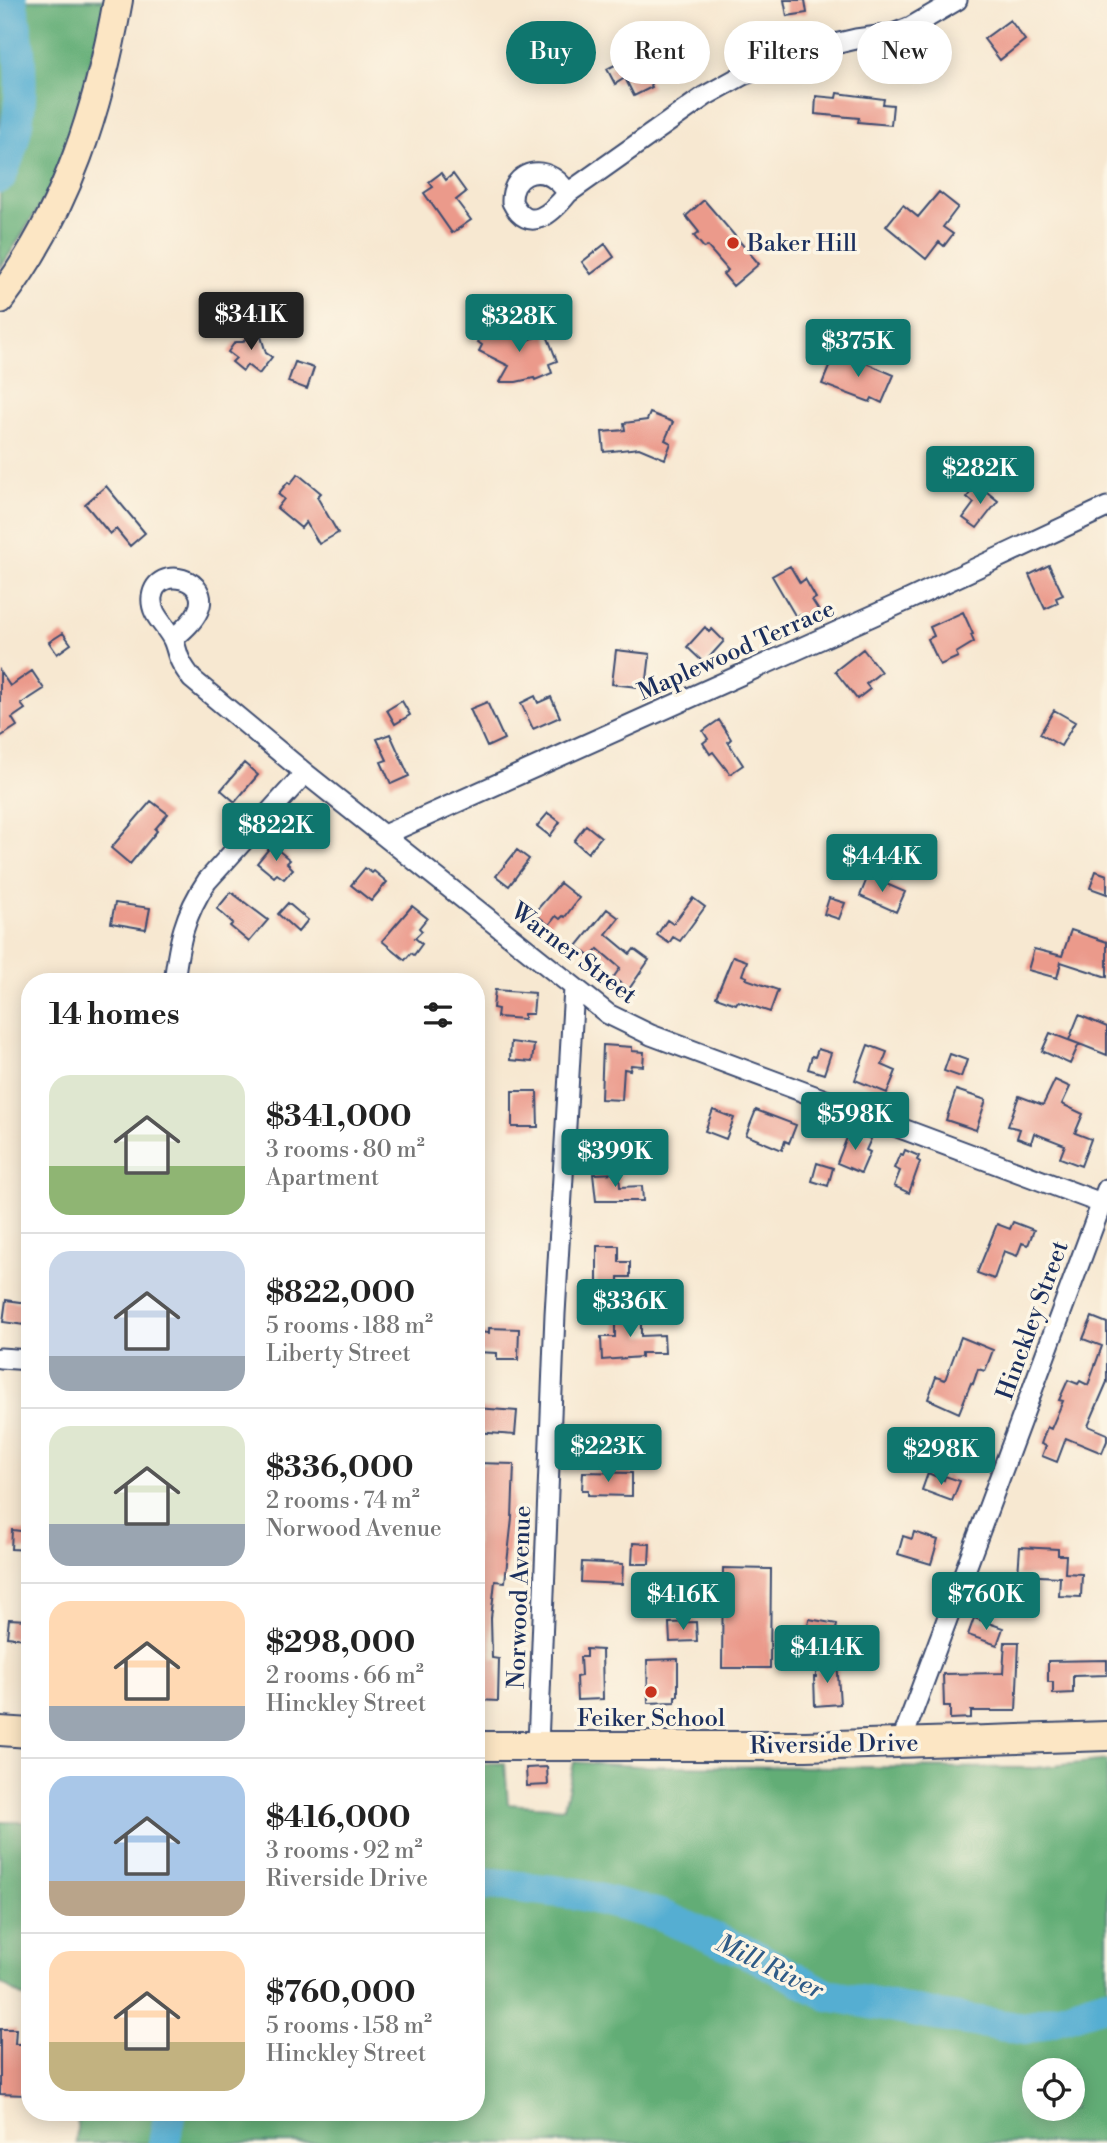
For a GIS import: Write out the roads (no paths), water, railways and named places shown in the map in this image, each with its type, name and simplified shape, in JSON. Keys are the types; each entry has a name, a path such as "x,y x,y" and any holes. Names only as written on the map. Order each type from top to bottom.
{"street":[{"path":"0,299 37,244 73,169 97,103 118,0"},
{"path":"568,193 705,96 743,75 809,50 893,34 957,0"},
{"name":"Maplewood Terrace","path":"384,835 910,599 1107,507"},
{"name":"Warner Street","path":"173,639 180,660 192,679 608,1014 638,1030 1105,1199"},
{"path":"175,973 182,930 197,896 207,881 305,772"},
{"name":"Norwood Avenue","path":"538,1745 554,1341 574,988"},
{"name":"Hinckley Street","path":"901,1743 1105,1199"},
{"path":"0,1359 21,1360"},
{"path":"0,1731 21,1732"},
{"name":"Riverside Drive","path":"485,1746 901,1743 1107,1736"}],"waterway":[{"name":"Mill River","path":"0,177 9,155 19,112 19,46 11,0"},
{"name":"Mill River","path":"485,1885 578,1894 660,1915 755,1956 828,1995 928,2014 1025,2029 1107,2003"},
{"name":"Mill River","path":"164,2143 168,2121"}],"place":[{"name":"Baker Hill","path":"733,243"},
{"name":"Feiker School","path":"651,1692"}]}
